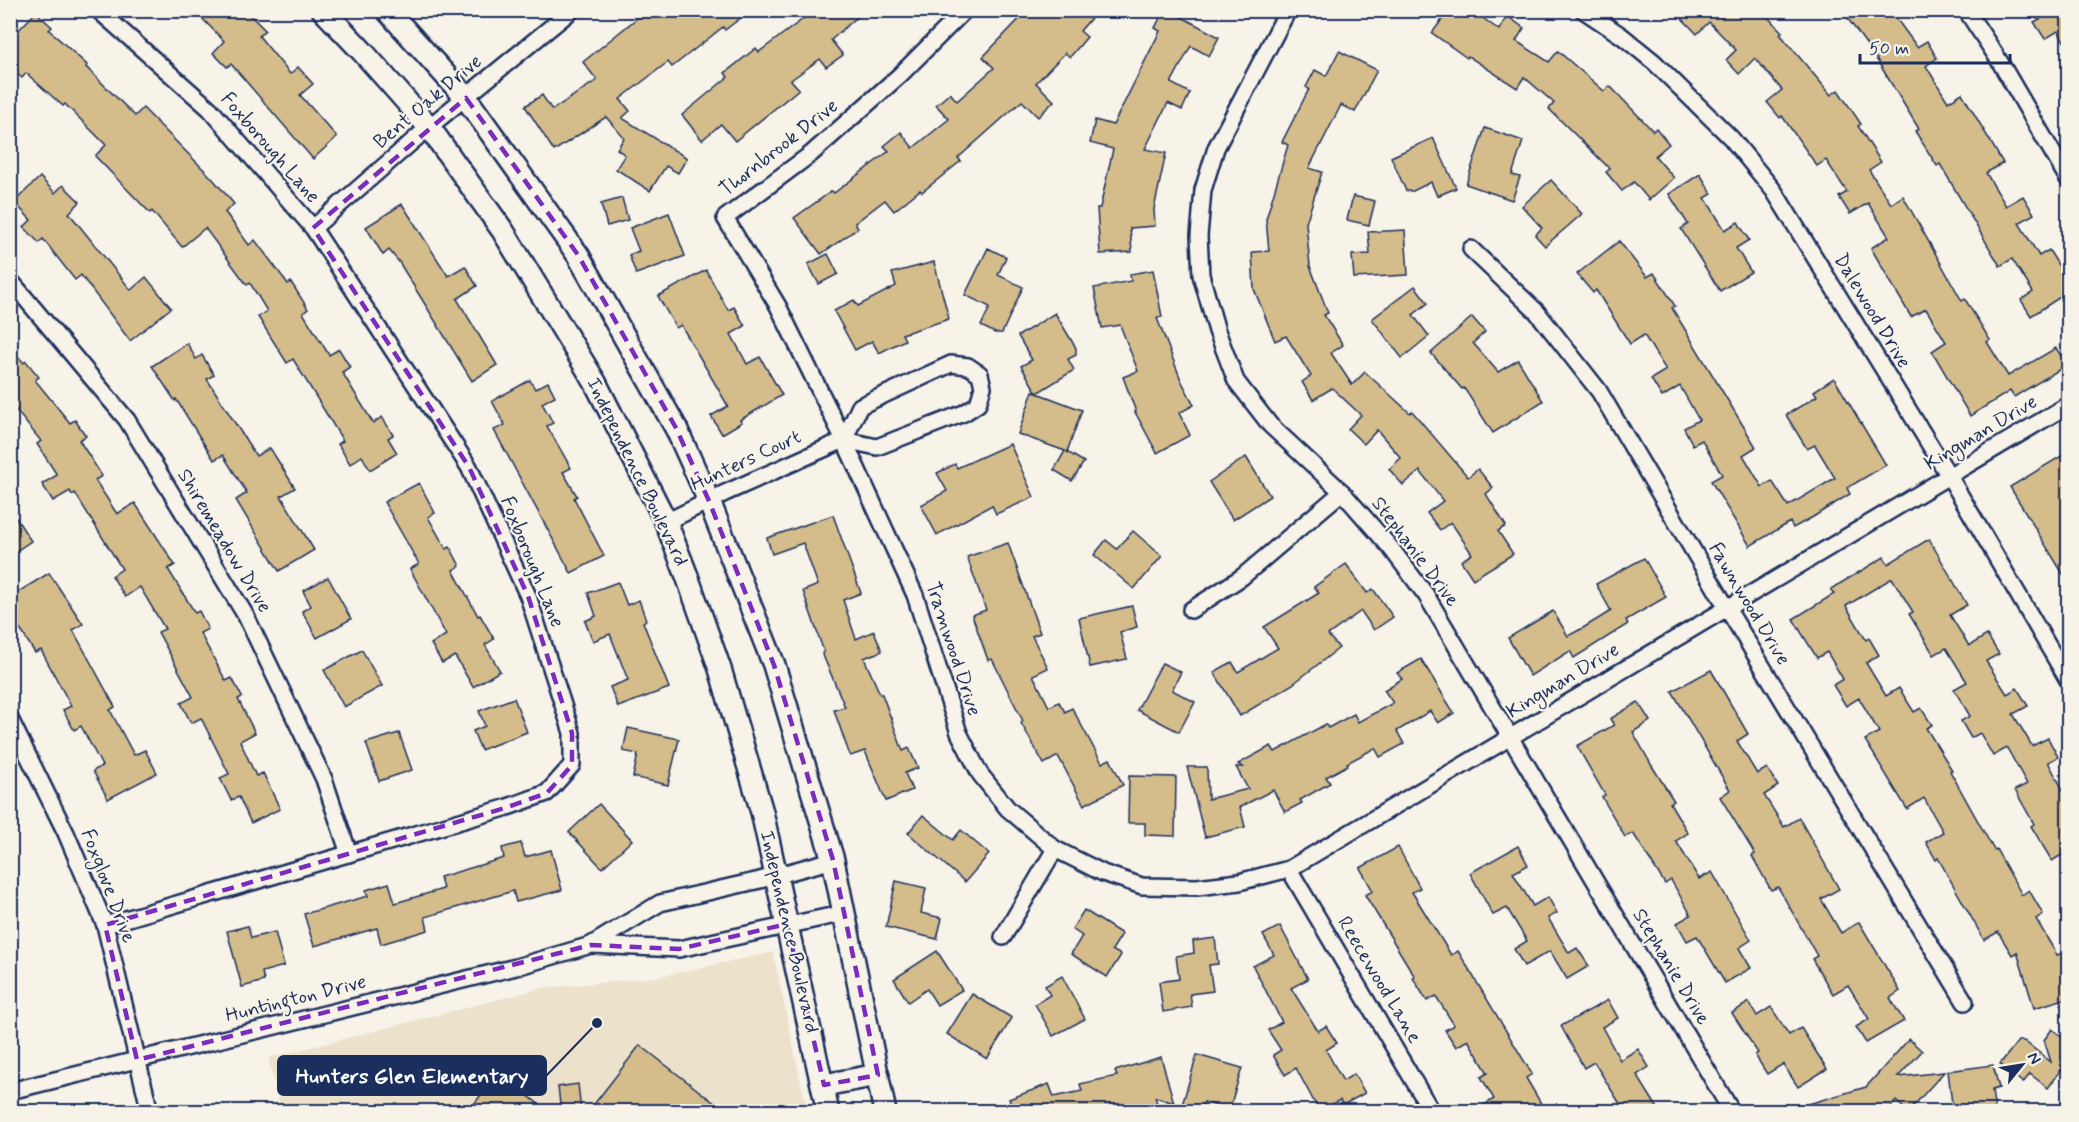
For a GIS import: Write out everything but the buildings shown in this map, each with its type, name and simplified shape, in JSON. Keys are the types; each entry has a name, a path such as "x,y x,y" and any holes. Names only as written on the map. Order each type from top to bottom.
{"main road":[{"name":"Independence Boulevard","path":"323,10 429,128 503,231 595,382 666,522 720,669 762,812 824,1085 828,1112"},
{"path":"387,10 466,98 578,255 676,428 709,501 774,665 833,860 885,1112"},
{"path":"824,1085 878,1075"}],"street":[{"name":"Foxborough Lane","path":"98,10 210,109 313,228 469,467 528,596 572,733 572,765 548,793 506,808 105,925"},
{"name":"Bent Oak Drive","path":"313,228 429,128 572,10"},
{"name":"Thornbrook Drive","path":"844,440 778,306 724,218 811,154 900,75 964,10"},
{"name":"Stephanie Drive","path":"1288,10 1216,148 1203,190 1199,236 1202,275 1217,331 1236,381 1270,425 1342,492 1390,547 1426,595 1732,1112"},
{"name":"Dalewood Drive","path":"1583,10 1622,36 1654,62 1731,138 1774,191 1949,476 2068,680"},
{"path":"1966,10 1997,57 2068,179"},
{"name":"Fawnwood Drive","path":"1471,249 1537,312 1599,391 1965,1002"},
{"name":"Shiremeadow Drive","path":"10,280 127,420 246,616 324,779 350,854"},
{"path":"951,364 968,366 980,374 983,387 978,404 964,413 877,447 844,440 860,406 951,364"},
{"name":"Kingman Drive","path":"1055,849 1103,873 1142,886 1197,887 1239,882 1289,869 2068,405"},
{"name":"Hunters Court","path":"666,522 844,440"},
{"name":"Tramwood Drive","path":"844,440 915,595 958,733 980,774 1008,809 1055,849"},
{"path":"1191,610 1242,577 1342,492"},
{"name":"Foxglove Drive","path":"10,719 66,833 105,925 150,1112"},
{"path":"1003,937 1055,849"},
{"name":"Huntington Drive","path":"10,1091 505,970 591,945 660,903 833,860"},
{"name":"Reecewood Lane","path":"1289,869 1432,1112"},
{"name":"Huntington Drive","path":"591,945 679,949 845,913"}],"highlighted area":[{"path":"466,98 578,255 676,428 709,501 774,665 833,860 878,1075 824,1085 787,924 679,949 591,945 137,1060 105,925 505,808 547,793 572,765 572,733 528,596 469,467 313,228"}],"shaded area":[{"path":"773,952 807,1111 281,1111 268,1058 543,988 657,977"}],"place":[{"name":"Hunters Glen Elementary","path":"597,1023"}]}
